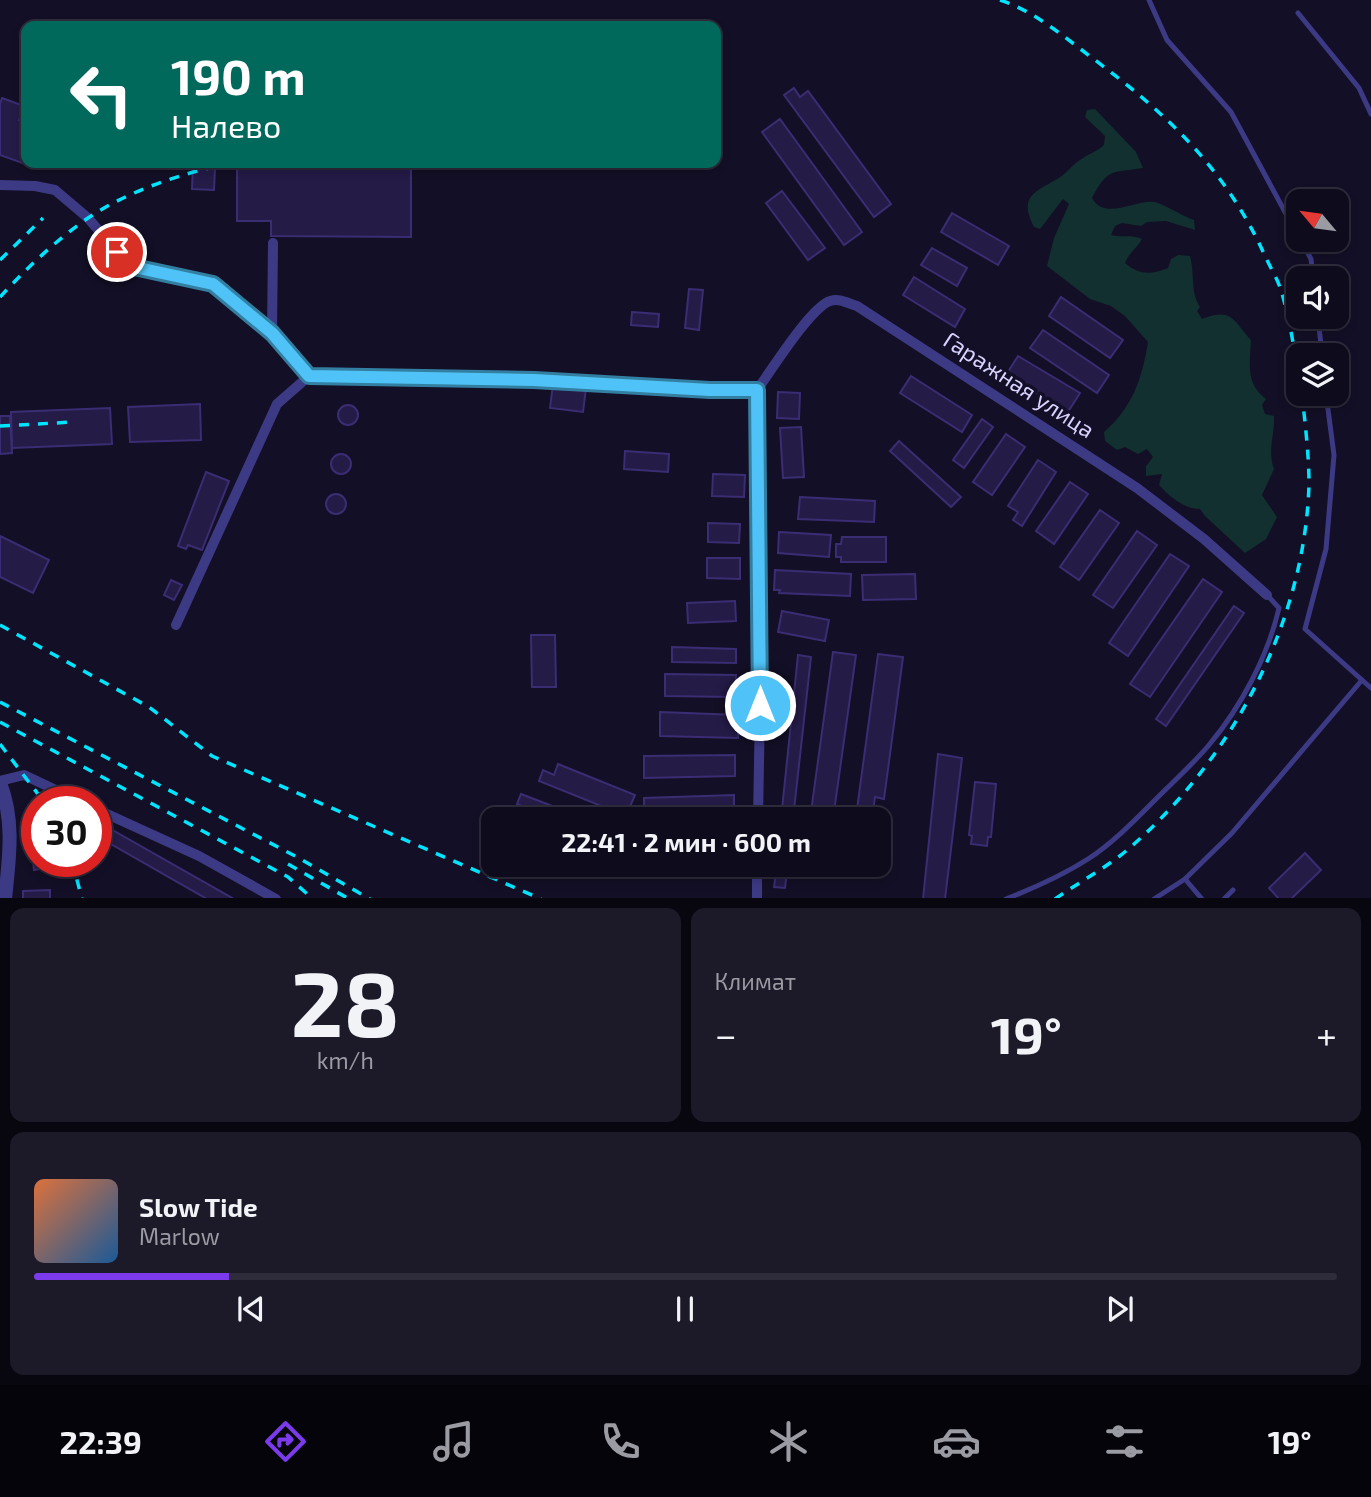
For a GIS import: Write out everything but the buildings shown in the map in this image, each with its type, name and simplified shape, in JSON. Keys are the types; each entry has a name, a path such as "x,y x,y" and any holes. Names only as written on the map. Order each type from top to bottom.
{"street":[{"path":"0,185 35,186 55,190 88,218 117,252 134,267 213,284 272,333 309,376"},
{"path":"272,333 273,243"},
{"name":"Гаражная улица","path":"757,390 812,314 827,302 839,300 857,306 1137,488 1204,540 1267,595"},
{"path":"176,625 277,404 309,376 534,380 710,390 757,390 758,807"},
{"path":"5,898 11,834 0,782 24,775 47,786"},
{"path":"112,815 199,856 276,898"},
{"path":"757,877 757,898"}],"lane":[{"path":"1149,0 1167,40 1231,112 1286,212"},
{"path":"1298,13 1359,88 1371,114"},
{"path":"1328,406 1334,455 1326,549 1305,629 1371,688"},
{"path":"1006,898 1036,887 1088,859 1111,842 1137,820 1209,746 1236,708 1276,623 1279,608 1267,595"},
{"path":"1154,898 1185,879 1232,833 1362,680"},
{"path":"1185,879 1202,898"},
{"path":"1224,898 1233,890"}],"green space":[{"path":"1095,109 1136,152 1143,168 1107,176 1092,198 1097,205 1112,209 1154,202 1194,220 1195,230 1166,221 1147,222 1141,226 1122,223 1115,226 1111,235 1142,239 1125,263 1140,272 1151,273 1168,268 1171,259 1178,255 1190,256 1195,295 1200,307 1197,311 1202,319 1220,314 1231,317 1251,340 1252,380 1266,399 1262,405 1265,414 1274,416 1271,455 1274,469 1262,495 1277,517 1266,539 1245,553 1200,509 1183,505 1168,494 1159,485 1162,474 1146,476 1146,466 1153,457 1147,449 1138,454 1125,447 1117,450 1105,441 1104,432 1122,412 1135,391 1148,342 1125,316 1111,306 1090,299 1047,266 1054,238 1069,204 1063,199 1040,229 1034,227 1029,217 1029,202 1036,191 1059,178 1077,162 1104,145 1105,136 1085,117 1087,110"}],"railway":[{"path":"1000,0 1048,25 1144,99 1192,145 1232,196 1249,225 1279,286 1293,343"},
{"path":"0,297 53,245 104,208 157,184 211,168"},
{"path":"0,260 43,218"},
{"path":"1057,898 1118,858 1164,815 1198,776 1229,732 1255,686 1277,638 1293,587 1304,536 1309,473 1303,406"},
{"path":"0,426 73,422"},
{"path":"0,625 149,707 212,756 539,898"},
{"path":"0,702 297,857 368,898"},
{"path":"0,722 288,877 312,898"},
{"path":"0,744 32,786"},
{"path":"288,864 347,898"},
{"path":"76,877 82,898"}],"route":[{"path":"117,252 134,267 213,284 272,333 309,376 534,380 710,390 757,390 760,705"}]}
